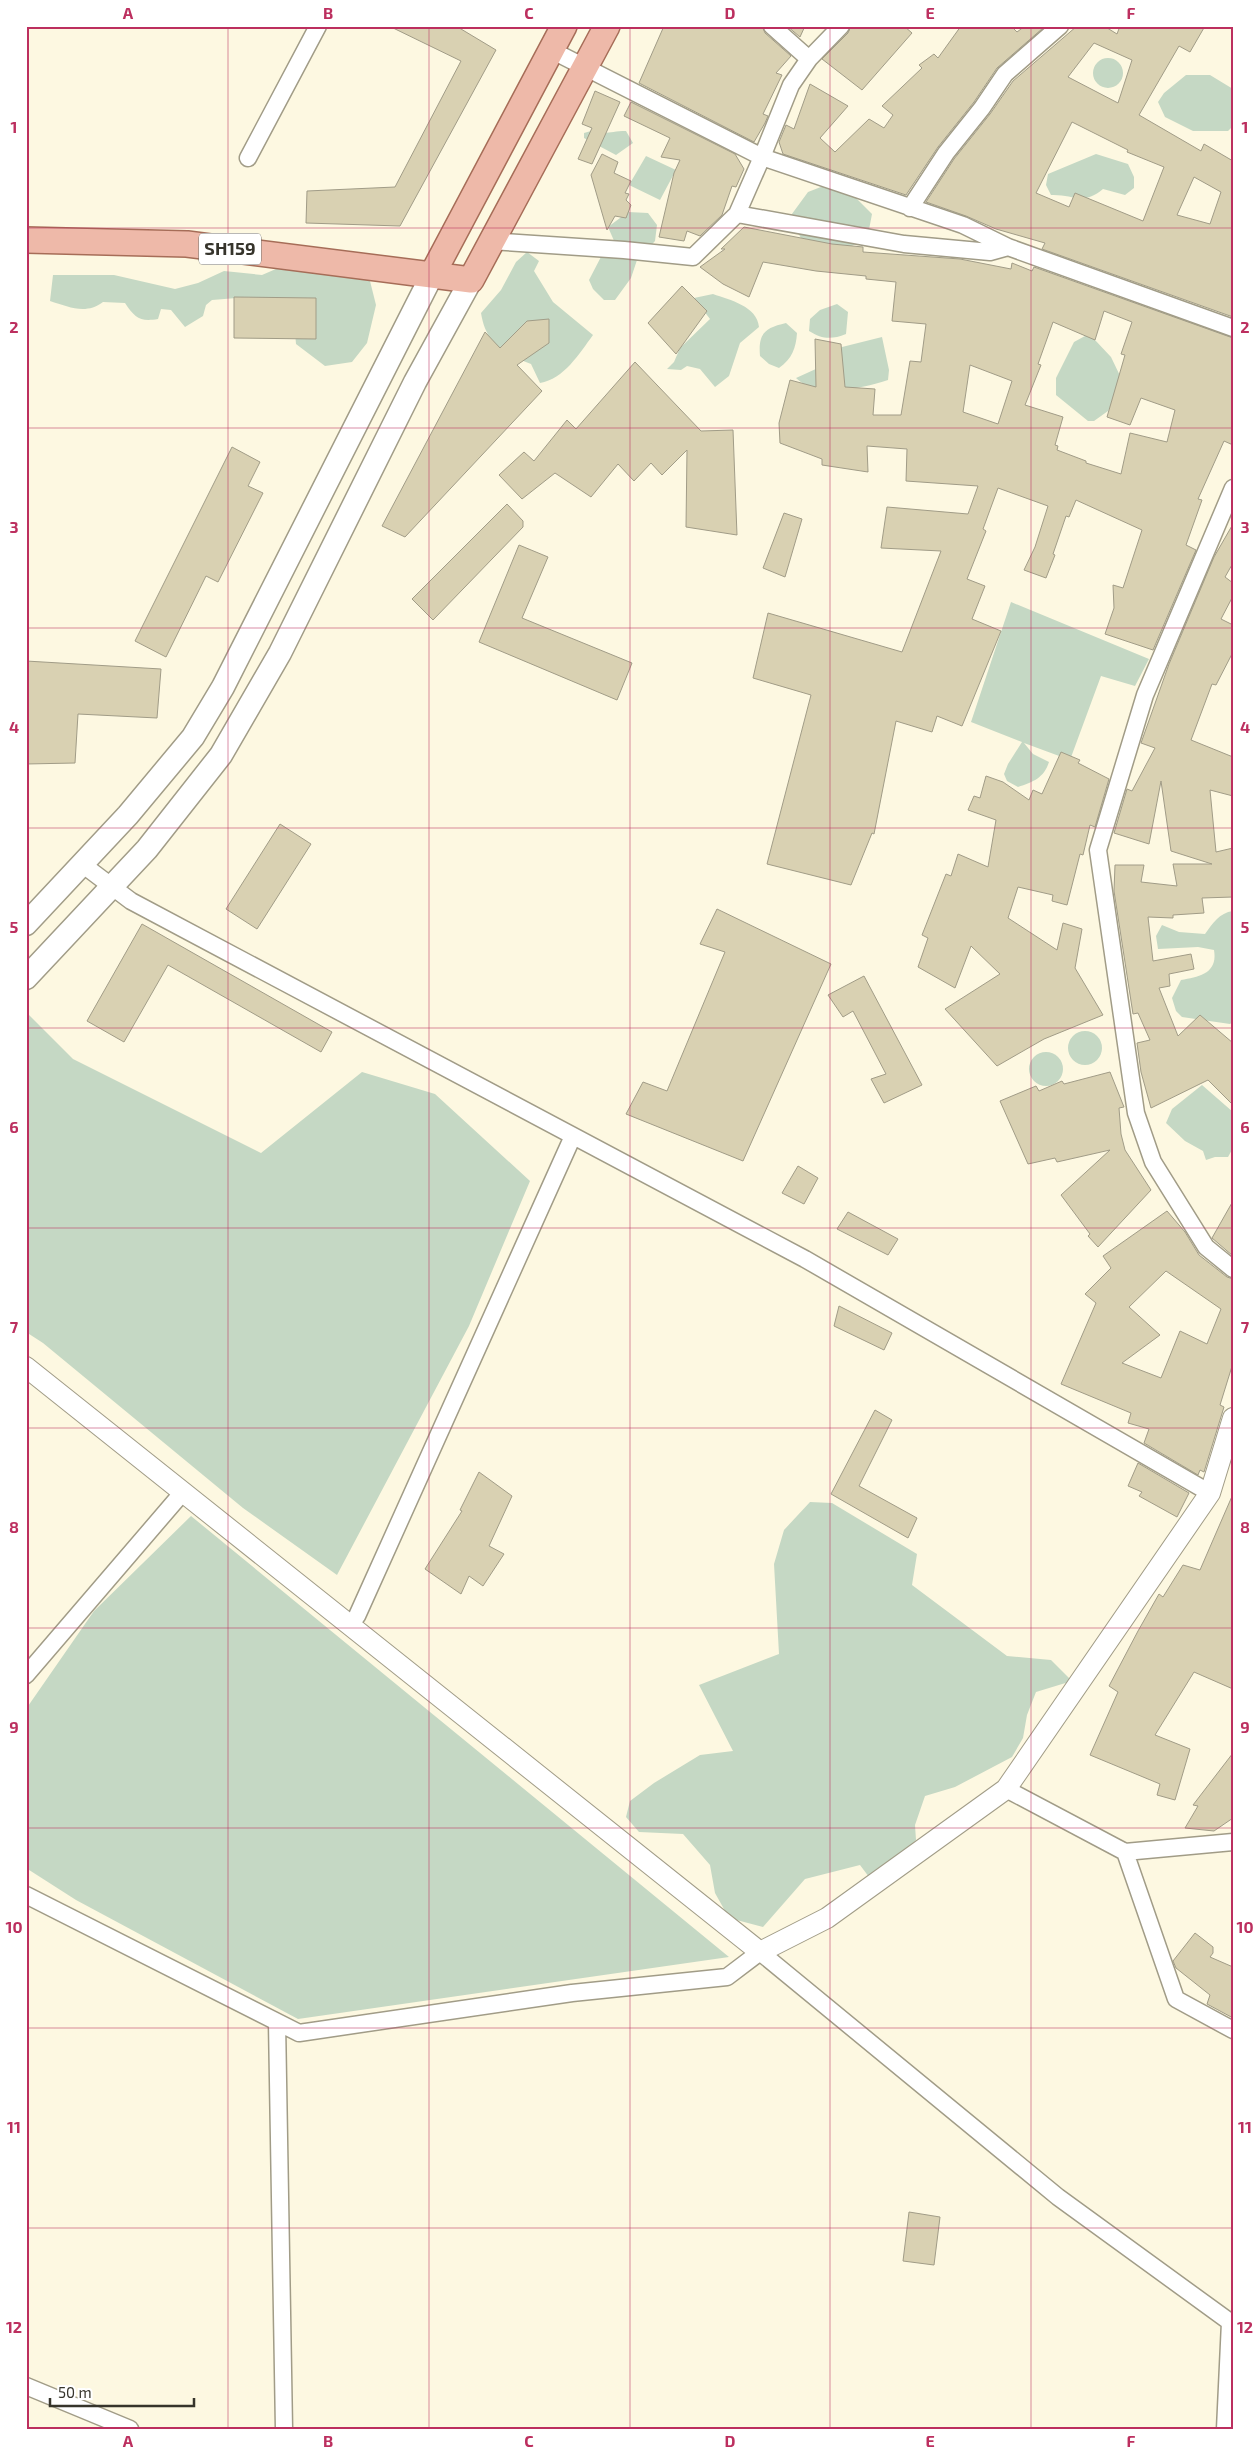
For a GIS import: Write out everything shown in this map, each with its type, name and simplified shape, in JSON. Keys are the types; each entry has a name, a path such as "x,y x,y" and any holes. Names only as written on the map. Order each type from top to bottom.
{"main road":[{"path":"26,924 128,815 193,737 223,687 432,275 564,26"},
{"path":"26,978 147,849 221,755 280,652 415,382 607,26"},
{"name":"SH159","path":"26,240 187,244 471,280"},
{"path":"193,737 221,755"}],"street":[{"path":"248,158 318,26"},
{"path":"772,26 810,59"},
{"path":"490,241 624,250 693,257 737,214 791,85 810,59 841,26"},
{"path":"910,208 946,153 982,108 1005,74 1060,26"},
{"path":"552,50 762,157 963,225 1008,247 1233,328"},
{"path":"737,214 904,244 990,252 1008,247"},
{"path":"1233,488 1144,695 1098,850 1136,1113 1153,1162 1206,1247 1233,1269"},
{"path":"82,864 132,902 805,1259 1210,1493"},
{"path":"358,1616 573,1136"},
{"path":"26,1367 760,1952 1058,2197 1230,2322 1226,2429"},
{"path":"26,1895 299,2033 572,1993 727,1977 760,1952 827,1918 1006,1788 1210,1493 1233,1418"},
{"path":"26,1675 183,1492"},
{"path":"1006,1788 1125,1852 1233,1842"},
{"path":"1125,1852 1176,1999 1233,2030"},
{"path":"277,2022 284,2429"},
{"path":"26,2386 130,2429"}],"green space":[{"path":"1108,58 1119,62 1123,73 1119,84 1108,88 1097,84 1093,73 1097,62"},
{"path":"1186,75 1210,75 1233,89 1233,126 1228,131 1193,131 1165,117 1158,102 1164,93"},
{"path":"591,131 605,133 626,131 633,143 616,155 584,138 584,133"},
{"path":"1096,154 1128,164 1134,177 1134,188 1125,195 1103,189 1090,197 1084,198 1051,195 1046,185 1048,174"},
{"path":"646,156 676,170 660,200 629,185"},
{"path":"826,185 844,186 872,214 867,240 843,249 801,238 789,218 808,192"},
{"path":"628,212 648,213 657,225 655,241 645,252 615,243 608,227"},
{"path":"624,250 637,260 631,278 615,300 604,300 593,289 589,280 603,253"},
{"path":"527,252 539,261 534,271 553,302 593,335 564,371 549,381 540,383 531,364 512,356 497,346 483,324 481,313 501,290 516,262"},
{"path":"292,262 339,265 370,281 376,305 367,343 352,362 325,366 296,344 295,332 249,297 212,300 206,305 203,316 185,327 171,310 161,309 158,319 147,320 138,318 125,303 103,302 90,308 77,309 50,301 53,275 114,275 175,289 198,283 224,271 262,275"},
{"path":"713,294 748,309 757,320 759,327 740,343 729,376 715,387 700,369 687,366 681,370 667,369 674,362 680,348 710,319 694,298"},
{"path":"837,304 848,312 846,334 827,338 809,331 810,319 820,310"},
{"path":"786,323 797,333 790,357 779,368 769,364 760,356 760,342 764,333 768,330"},
{"path":"1096,330 1095,340 1111,357 1123,382 1108,411 1094,421 1088,421 1056,395 1056,378 1074,342"},
{"path":"882,337 889,370 888,380 854,388 828,390 815,388 796,378 829,363 842,347"},
{"path":"1011,602 1149,659 1135,686 1101,676 1070,760 1024,743 1033,754 1049,762 1041,776 1018,787 1007,781 1004,774 1022,742 971,722"},
{"path":"1233,911 1233,1022 1230,1024 1182,1017 1176,1011 1172,998 1181,980 1201,975 1210,969 1215,958 1214,950 1198,947 1158,949 1156,936 1162,925 1179,932 1205,934 1220,916"},
{"path":"28,1014 73,1059 261,1153 362,1072 435,1094 530,1181 469,1326 337,1575 243,1508 43,1343 26,1332"},
{"path":"1085,1031 1097,1036 1102,1048 1097,1060 1085,1065 1073,1060 1068,1048 1073,1036"},
{"path":"1046,1052 1058,1057 1063,1069 1058,1081 1046,1086 1034,1081 1029,1069 1034,1057"},
{"path":"1202,1085 1233,1112 1233,1148 1228,1157 1215,1157 1206,1160 1203,1151 1185,1141 1166,1123 1172,1109"},
{"path":"810,1502 832,1503 917,1554 912,1585 1007,1656 1051,1660 1072,1681 1036,1692 1027,1715 1023,1738 1012,1757 955,1787 925,1796 915,1825 916,1840 899,1858 869,1877 860,1865 805,1879 763,1927 729,1918 715,1893 710,1865 683,1834 639,1832 626,1817 630,1801 654,1783 700,1755 733,1751 699,1685 779,1654 774,1564 784,1530"},
{"path":"191,1516 729,1957 298,2019 76,1900 26,1868 26,1709 94,1611"}],"building":[{"path":"389,26 456,26 496,50 400,226 306,223 307,191 395,187 461,61"},
{"path":"664,26 762,26 765,33 791,56 776,73 782,75 763,114 768,116 754,142 639,83"},
{"path":"787,26 805,26 800,37"},
{"path":"851,26 904,26 912,33 862,90 822,59 848,33"},
{"path":"961,26 1011,26 1017,32 1025,26 1043,28 997,68 974,102 938,147 906,195 783,154 779,142 786,125 794,129 810,84 848,106 820,138 835,152 869,119 884,128 893,115 882,106 922,68 919,65 934,54 938,58"},
{"path":"1077,26 1104,26 1117,34 1120,26 1205,26 1190,52 1179,46 1139,115 1201,151 1204,144 1233,161 1233,317 1042,249 1045,243 996,229 926,202 954,159 990,114 1013,81","holes":["1094,43 1132,60 1118,103 1068,77","1072,122 1128,150 1127,152 1164,167 1143,221 1075,193 1069,207 1036,193","1194,177 1221,192 1210,224 1177,215"]},
{"path":"595,91 620,102 592,164 578,159 592,128 582,124"},
{"path":"631,102 735,154 744,169 736,187 732,186 722,215 700,236 687,231 684,241 659,237 674,173 680,160 661,157 670,138 624,116"},
{"path":"602,154 618,162 614,173 631,181 625,193 629,194 626,200 631,205 626,218 615,216 607,230 591,175"},
{"path":"744,227 832,244 863,247 863,252 960,259 1011,269 1012,263 1032,271 1034,267 1233,338 1233,445 1224,441 1198,499 1202,500 1186,545 1196,550 1153,650 1105,634 1114,608 1113,585 1123,588 1142,530 1076,500 1069,517 1066,516 1053,554 1055,555 1046,578 1024,570 1035,547 1048,506 998,488 983,529 986,531 967,579 985,586 972,619 1001,631 962,726 937,716 932,732 896,721 874,834 872,833 851,885 767,864 811,695 753,678 768,613 902,652 941,551 881,548 887,507 968,514 978,486 906,481 907,449 867,446 868,472 822,465 822,459 780,443 779,423 790,380 816,387 815,339 841,344 845,387 875,389 873,415 901,415 910,361 921,362 926,324 892,321 896,282 866,279 866,276 816,271 763,262 749,297 723,284 700,267 725,249 721,249","holes":["1104,311 1132,322 1121,354 1125,355 1107,417 1130,425 1141,398 1175,410 1167,442 1130,433 1121,474 1086,463 1086,461 1057,450 1058,446 1055,445 1063,417 1025,405 1041,365 1038,364 1053,322 1095,340","970,365 1012,381 998,424 963,412"]},
{"path":"682,286 707,311 676,354 648,323"},
{"path":"234,297 316,298 316,339 234,338"},
{"path":"549,319 549,343 517,365 542,391 405,537 382,526 485,332 500,348 527,321"},
{"path":"635,362 701,431 733,430 737,535 686,527 687,450 662,475 651,463 634,481 618,464 591,497 555,473 522,499 499,475 524,452 534,461 567,420 576,429"},
{"path":"232,447 260,462 248,486 263,493 218,582 206,576 166,657 135,641"},
{"path":"507,504 523,521 523,527 433,620 412,599"},
{"path":"784,513 802,519 785,577 763,568"},
{"path":"1233,524 1233,563 1225,577 1233,583 1233,596 1221,619 1233,625 1233,652 1216,685 1212,684 1191,740 1233,757 1233,796 1210,790 1216,852 1233,848 1233,897 1202,898 1204,913 1173,915 1173,918 1148,917 1153,961 1191,954 1194,969 1169,974 1170,986 1159,988 1178,1036 1200,1015 1233,1043 1233,1105 1208,1080 1151,1108 1141,1072 1137,1043 1150,1040 1138,1013 1133,1014 1114,891 1115,865 1144,865 1141,882 1177,886 1173,864 1212,864 1171,851 1161,781 1149,844 1114,833 1127,789 1132,791 1155,748 1141,743 1169,664 1214,557"},
{"path":"519,545 548,557 522,618 632,663 617,700 479,642"},
{"path":"26,661 161,669 157,718 78,714 75,763 26,764"},
{"path":"1061,752 1080,760 1078,763 1109,779 1095,827 1090,825 1083,855 1080,854 1067,905 1052,901 1053,895 1018,887 1008,918 1057,950 1063,923 1082,929 1075,968 1103,1015 1044,1039 997,1066 945,1009 1000,974 971,946 955,988 918,967 928,938 922,935 946,874 951,876 958,854 988,867 996,820 968,810 974,796 980,798 986,776 1003,782 1029,800 1033,790 1042,794"},
{"path":"280,824 311,844 257,929 226,909"},
{"path":"717,909 831,964 743,1161 626,1114 643,1082 667,1091 725,952 700,944"},
{"path":"142,924 332,1032 321,1052 168,965 124,1042 87,1021"},
{"path":"864,976 922,1085 884,1103 871,1079 886,1074 853,1011 843,1017 828,995"},
{"path":"1110,1072 1124,1107 1119,1108 1121,1134 1125,1150 1151,1190 1098,1247 1088,1236 1090,1234 1061,1195 1110,1150 1057,1162 1055,1158 1028,1164 1000,1101 1036,1086 1039,1091 1062,1081 1064,1084"},
{"path":"798,1166 818,1178 804,1204 782,1193"},
{"path":"1233,1201 1233,1256 1212,1238"},
{"path":"1167,1211 1185,1232 1199,1255 1227,1277 1233,1279 1233,1363 1220,1405 1224,1407 1204,1472 1200,1470 1198,1475 1144,1443 1149,1429 1128,1423 1131,1413 1061,1384 1096,1303 1085,1294 1111,1268 1103,1256","holes":["1166,1271 1221,1309 1207,1344 1180,1331 1161,1378 1122,1363 1160,1335 1129,1307"]},
{"path":"848,1212 898,1239 888,1255 837,1229"},
{"path":"839,1306 892,1333 884,1350 834,1326"},
{"path":"875,1410 892,1420 859,1486 917,1518 908,1538 831,1494"},
{"path":"1138,1463 1189,1493 1177,1517 1139,1496 1142,1492 1128,1486"},
{"path":"479,1472 512,1496 489,1546 504,1554 483,1586 469,1576 461,1594 425,1569 462,1511 460,1510"},
{"path":"1233,1494 1233,1689 1194,1672 1155,1735 1190,1749 1175,1800 1157,1795 1160,1784 1090,1755 1118,1692 1109,1686 1138,1631 1159,1594 1163,1597 1183,1565 1200,1570"},
{"path":"1233,1753 1233,1818 1214,1831 1185,1828 1198,1806 1193,1805"},
{"path":"1195,1933 1213,1947 1213,1953 1210,1957 1233,1967 1233,2018 1207,2004 1210,1995 1176,1968 1173,1961"},
{"path":"909,2212 940,2217 934,2265 903,2261"}]}
